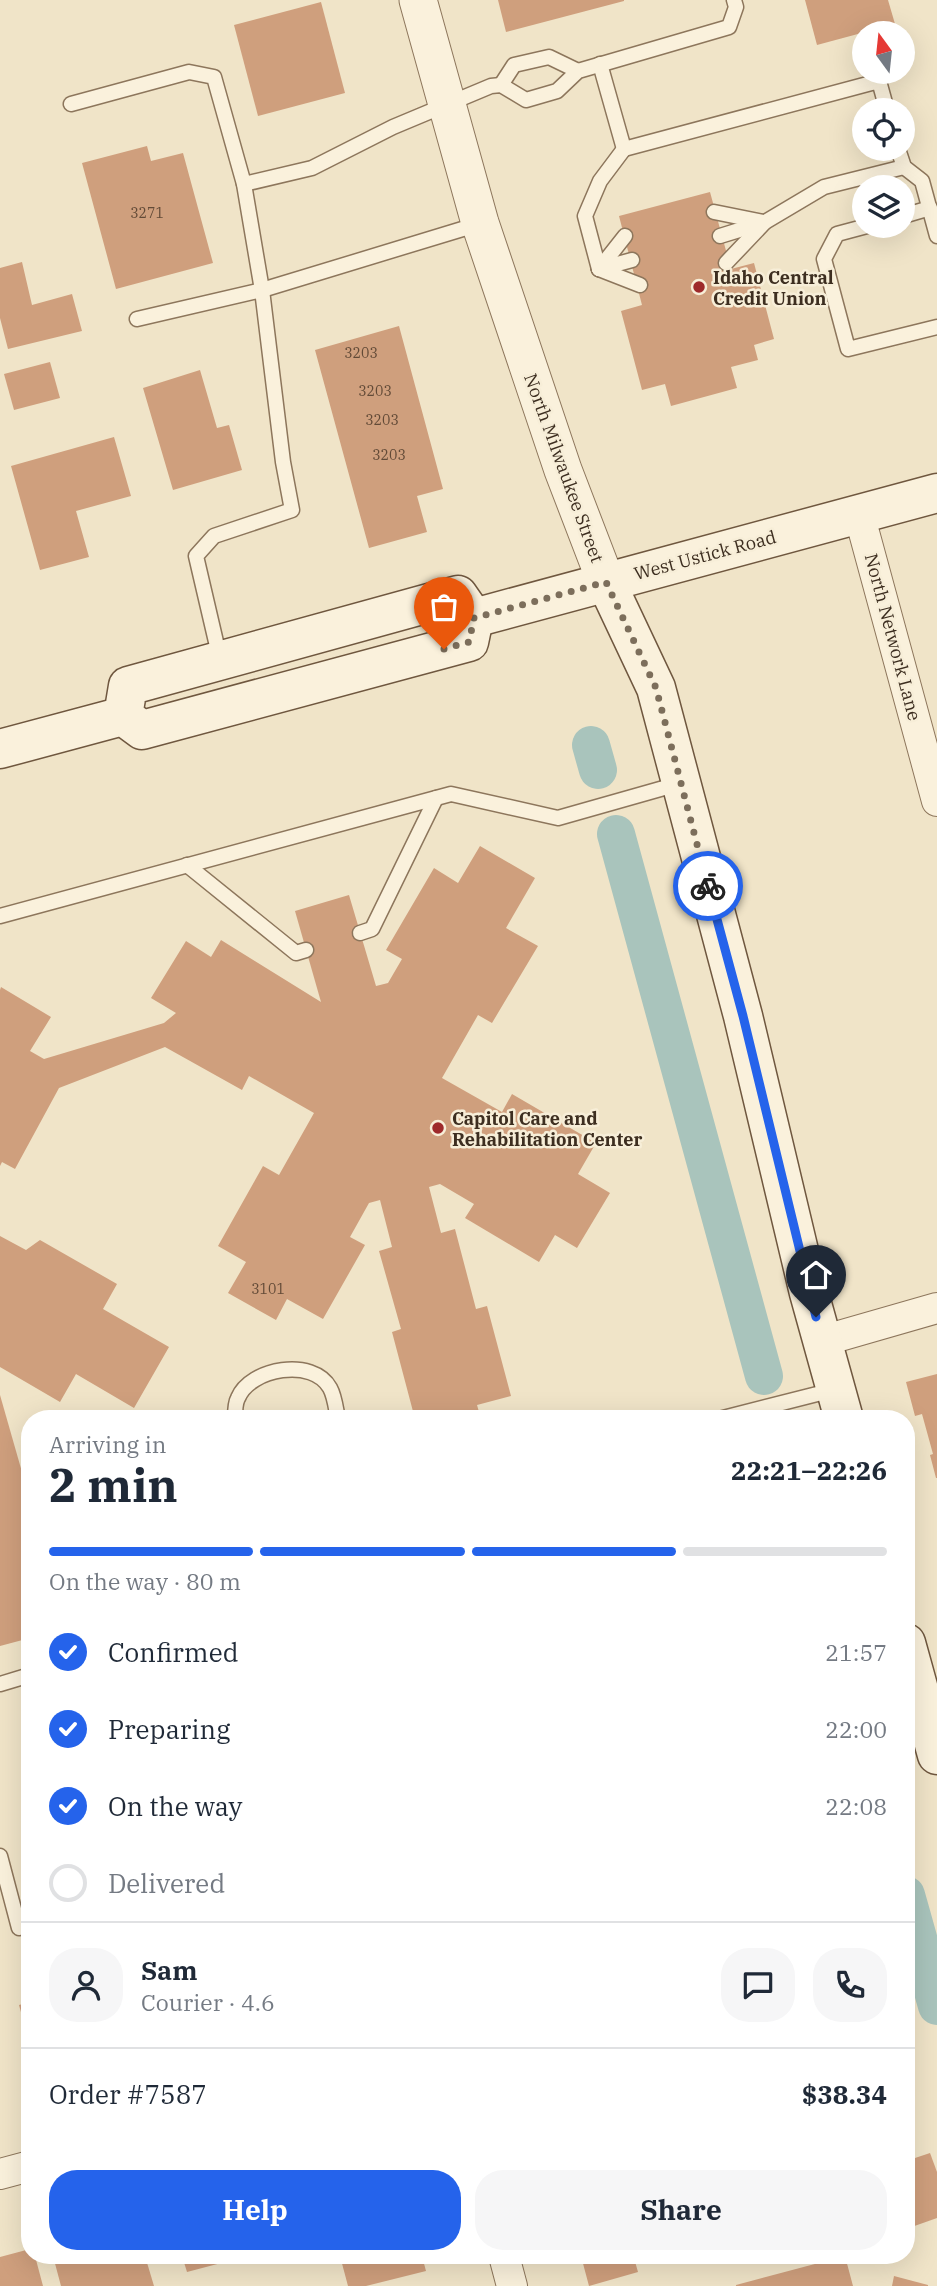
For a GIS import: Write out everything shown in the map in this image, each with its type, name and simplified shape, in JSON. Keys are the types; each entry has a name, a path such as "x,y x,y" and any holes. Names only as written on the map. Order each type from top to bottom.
{"main road":[{"name":"West Ustick Road","path":"474,618 937,493"},
{"name":"North Milwaukee Street","path":"606,582 651,673 743,1016 839,1404"},
{"path":"458,595 474,618 469,642 142,730 123,716 128,686 221,660 458,595"},
{"path":"0,749 123,716"},
{"path":"915,1676 937,1755"}],"street":[{"name":"North Milwaukee Street","path":"418,0 480,223 563,470 606,582"},
{"name":"North Network Lane","path":"859,514 935,785"},
{"path":"822,1341 937,1308"},
{"path":"0,2174 21,2168"},
{"path":"506,2264 512,2286"}],"lane":[{"path":"244,184 312,168 491,86 501,85 526,100 557,91 578,71 729,27 736,7 734,0"},
{"path":"501,85 514,65 549,57 578,71"},
{"path":"600,64 624,149"},
{"path":"71,104 188,72 214,77 244,184 262,290 283,462 292,510 214,536 196,556 221,660"},
{"path":"599,269 585,216 600,181 624,149 879,81 884,98"},
{"path":"902,161 904,167 922,180 937,236"},
{"path":"720,236 765,222 824,187 904,167"},
{"path":"915,212 930,208"},
{"path":"714,212 765,222"},
{"path":"726,263 765,222"},
{"path":"136,319 262,290 480,223"},
{"path":"852,230 837,234 824,259 848,349 937,327"},
{"path":"599,269 625,236"},
{"path":"599,269 632,260"},
{"path":"599,269 640,285"},
{"path":"0,916 451,794 558,818 682,783"},
{"path":"360,933 372,929 436,798"},
{"path":"187,865 296,953 306,950"},
{"path":"236,1410 238,1397 253,1381 284,1368 314,1372 330,1387 336,1410"},
{"path":"791,1410 839,1404"},
{"path":"0,1684 21,1678"},
{"path":"0,1856 19,1928"}],"building":[{"path":"498,0 624,0 624,1 506,32"},
{"path":"805,0 888,0 894,21 852,21 852,36 817,45"},
{"path":"321,2 345,93 258,116 234,25"},
{"path":"147,146 151,161 183,153 213,263 116,289 82,163"},
{"name":"Idaho Central Credit Union","path":"710,192 731,269 754,263 774,339 754,345 758,360 731,367 737,388 671,406 665,384 642,390 621,311 642,305 619,216"},
{"path":"22,262 32,305 72,294 82,331 8,349 0,318 0,268"},
{"path":"399,326 443,489 417,496 427,532 369,548 315,350"},
{"path":"50,362 60,398 14,410 4,374"},
{"path":"200,370 217,428 229,425 242,470 173,490 143,388"},
{"path":"114,437 131,496 76,511 89,557 40,570 11,466"},
{"name":"Capitol Care and Rehabilitation Center","path":"480,846 535,878 506,928 538,946 492,1023 478,1015 442,1078 502,1112 512,1094 596,1143 578,1174 610,1193 577,1248 555,1235 539,1262 465,1218 474,1204 440,1184 429,1187 441,1233 455,1229 476,1309 487,1306 511,1396 477,1405 478,1410 413,1410 392,1332 401,1329 379,1251 392,1247 380,1200 369,1203 350,1237 365,1245 323,1319 287,1299 276,1320 228,1293 246,1262 218,1246 263,1166 279,1175 314,1113 249,1076 242,1090 165,1047 59,1088 15,1169 2,1162 0,1166 1,987 51,1017 30,1051 44,1059 164,1023 176,1013 151,998 186,941 211,957 221,940 321,1002 295,911 349,895 376,986 388,983 402,959 386,950 434,868 458,883"},
{"path":"0,1236 26,1250 40,1240 117,1284 103,1309 169,1347 134,1408 76,1374 60,1402 0,1367"},
{"path":"937,1374 937,1478 922,1414 915,1416 906,1382"},
{"path":"0,1395 21,1468 21,1640 0,1646"},
{"path":"930,2153 937,2172 937,2218 915,2226 915,2158"},
{"path":"21,2251 21,2264 37,2264 43,2286 0,2286 0,2257"},
{"path":"55,2264 147,2264 154,2286 61,2286"},
{"path":"184,2264 217,2264 187,2272"},
{"path":"342,2264 424,2264 426,2271 366,2286 348,2286"},
{"path":"583,2264 636,2264 638,2272 589,2286"},
{"path":"815,2264 847,2264 853,2286 736,2286"},
{"path":"894,2276 928,2285 928,2286 892,2286"}],"waterway":[{"path":"591,745 598,770"},
{"path":"616,834 764,1376"},
{"path":"915,1927 937,2006"}],"way so far":[{"path":"444,649 469,642 474,618 606,582 651,673 708,886"}],"place":[{"name":"Idaho Central Credit Union","path":"699,287"},
{"name":"Capitol Care and Rehabilitation Center","path":"438,1128"}],"route":[{"path":"708,886 743,1016 816,1317"}]}
